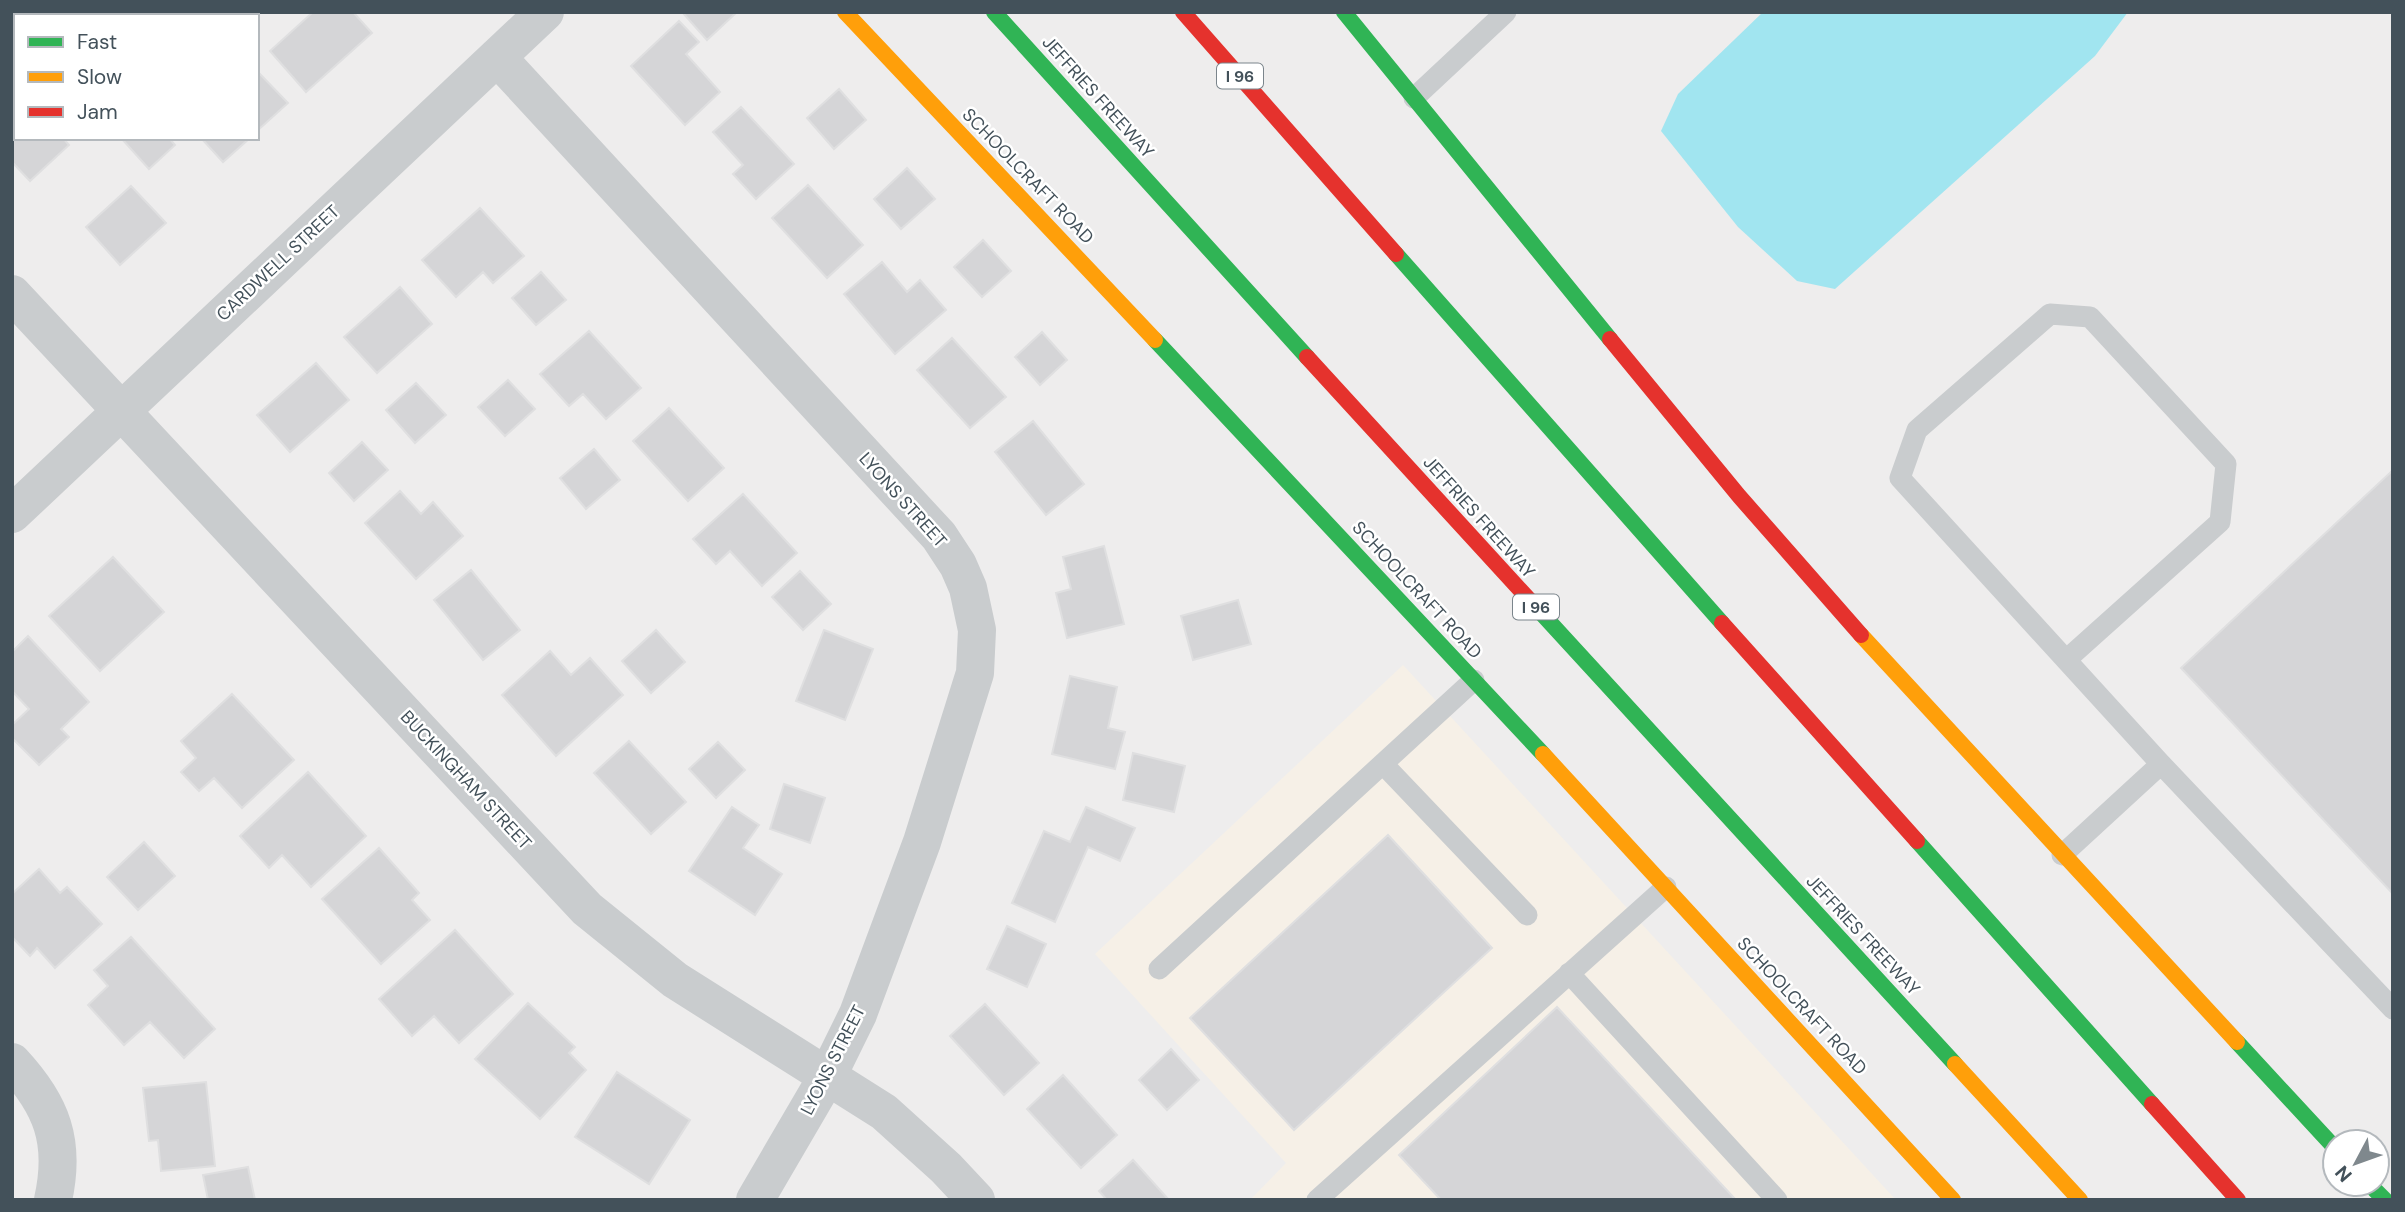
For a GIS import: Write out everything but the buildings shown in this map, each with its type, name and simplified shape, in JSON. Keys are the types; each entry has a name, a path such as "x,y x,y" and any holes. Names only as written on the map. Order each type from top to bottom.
{"main road":[{"name":"SCHOOLCRAFT ROAD","path":"845,12 1475,680 1953,1200"},
{"name":"JEFFRIES FREEWAY","path":"995,12 1455,520 2080,1200"},
{"name":"I 96","path":"1183,12 1525,402 2238,1200"},
{"path":"1344,12 1739,496 1864,639 2321,1133"},
{"path":"1246,58 1297,139"}],"street":[{"name":"CARDWELL STREET","path":"12,514 545,12"},
{"name":"LYONS STREET","path":"497,57 939,536 958,565 968,588 977,630 975,673 922,842 859,1014 828,1075 755,1200"},
{"name":"BUCKINGHAM STREET","path":"12,294 587,909 675,980 884,1112 946,1168 976,1200"},
{"path":"12,1062 38,1093 54,1127 56,1183"}],"lane":[{"path":"1414,98 1506,12"},
{"path":"2066,660 2220,522 2226,464 2090,317 2050,314 1917,430 1900,478 2066,660 2161,764 2393,1009"},
{"path":"1159,969 1475,680"},
{"path":"1383,764 1527,915"},
{"path":"2063,855 2161,764"},
{"path":"1317,1200 1665,887"},
{"path":"1569,973 1777,1200"}],"shaded area":[{"path":"1403,665 1896,1200 1250,1200 1286,1163 1095,954"}],"water":[{"path":"1763,12 2128,12 2095,56 1835,289 1797,281 1738,227 1661,131 1678,94"}],"traffic: fast":[{"path":"994,12 1307,357"},
{"path":"1344,12 1610,339"},
{"path":"1396,254 1722,623"},
{"path":"1155,340 1543,754"},
{"path":"1534,605 1955,1064"},
{"path":"1917,841 2152,1104"},
{"path":"2237,1042 2321,1133"}],"traffic: slow":[{"path":"845,12 1155,340"},
{"path":"1861,635 2237,1042"},
{"path":"1543,754 1953,1200"},
{"path":"1955,1064 2080,1200"}],"traffic: jam":[{"path":"1183,12 1396,254"},
{"path":"1610,339 1739,496 1861,635"},
{"path":"1307,357 1534,605"},
{"path":"1722,623 1917,841"},
{"path":"2152,1104 2238,1200"}]}
